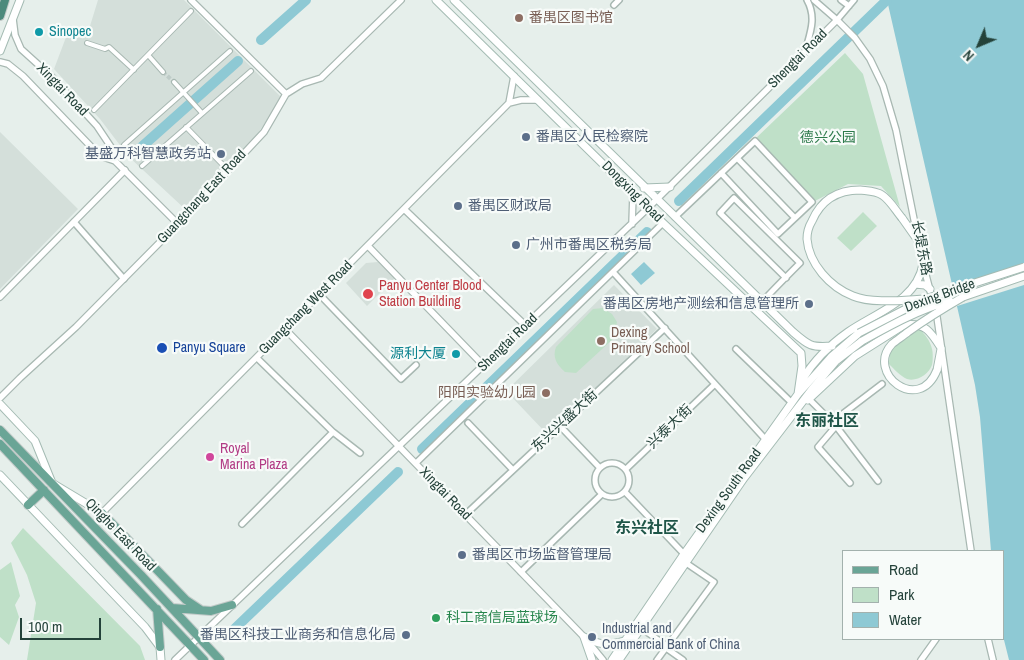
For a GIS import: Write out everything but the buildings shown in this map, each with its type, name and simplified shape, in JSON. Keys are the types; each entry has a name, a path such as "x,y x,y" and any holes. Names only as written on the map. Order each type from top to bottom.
{"highway":[{"path":"0,10 4,0"},
{"path":"0,16 4,0"}],"main road":[{"path":"0,52 20,0"},
{"name":"Dongxing Road","path":"436,0 633,194 801,353 802,366 798,394"},
{"name":"Dongxing Road","path":"454,0 644,188 808,346 832,346"},
{"path":"615,176 623,167"},
{"path":"644,188 670,187"},
{"path":"921,245 902,218 881,195 864,190 839,193 826,201 815,213 807,238 815,262 827,279 837,288 853,296 874,300 925,298"},
{"path":"682,241 691,233"},
{"path":"800,385 807,373 832,346 847,333 892,306 915,284 922,274 924,264"},
{"name":"Dexing Bridge","path":"859,333 925,298 1024,267"},
{"name":"Dexing Bridge","path":"862,341 899,320 926,308 1024,276"},
{"path":"915,284 925,285 930,289"},
{"path":"904,325 913,324 923,326 941,349 937,370 929,383 913,390 899,387 885,369 885,358 892,344 932,315 963,297"},
{"path":"790,418 855,356 908,321 910,314 902,307 892,306"},
{"name":"Dexing South Road","path":"612,660 684,554 798,394 831,357 859,333"},
{"name":"Dexing South Road","path":"619,660 744,478 836,361 862,341"},
{"path":"0,404 35,441 52,483 102,513 186,600 201,610"},
{"name":"Qinghe East Road","path":"0,430 141,575 220,660"},
{"name":"Qinghe East Road","path":"0,444 204,660"},
{"path":"0,475 145,627 160,647"},
{"path":"28,505 44,490"},
{"path":"141,575 152,564"},
{"path":"172,608 211,611 232,605"},
{"path":"157,609 161,660"},
{"path":"584,637 601,644 614,644 624,641"},
{"path":"584,637 592,660"}],"street":[{"path":"191,0 286,94 302,84 321,78 401,0"},
{"path":"614,5 619,0"},
{"path":"805,52 813,18 812,10 807,0"},
{"name":"长堤东路","path":"814,0 855,38 870,59 883,86 896,130 936,317 971,550"},
{"path":"842,0 849,6"},
{"path":"839,22 854,0"},
{"path":"94,110 191,11"},
{"name":"Xingtai Road","path":"13,18 15,35 21,49 52,77 97,126 115,153 116,161"},
{"name":"Shengtai Road","path":"175,660 526,326 657,200 805,52 839,22"},
{"path":"87,43 105,49 109,47 134,70"},
{"path":"124,145 230,51"},
{"path":"148,55 164,72"},
{"name":"Xingtai Road","path":"0,62 8,64 23,76 100,156 116,161 178,224"},
{"path":"142,166 250,71"},
{"path":"514,76 509,103 521,100 538,100"},
{"path":"174,82 202,113"},
{"name":"Guangchang East Road","path":"0,398 76,327 178,224 264,132 286,94"},
{"name":"Guangchang West Road","path":"102,513 286,330 509,103"},
{"path":"186,127 224,166"},
{"path":"675,217 721,173 755,141 812,202 778,234 721,173"},
{"path":"737,158 795,218"},
{"path":"0,297 125,170"},
{"path":"632,224 633,194"},
{"path":"762,302 786,278 800,263 734,198 720,213 786,278"},
{"path":"404,209 526,326"},
{"path":"74,222 124,279"},
{"path":"416,463 663,223"},
{"path":"368,246 484,366"},
{"path":"613,272 766,440"},
{"path":"320,295 402,379 416,365"},
{"name":"东兴兴盛大街","path":"466,515 665,328"},
{"name":"Xingtai Road","path":"286,330 584,637 603,660"},
{"path":"736,349 792,403"},
{"path":"257,358 333,432 360,454"},
{"name":"兴泰大街","path":"626,469 715,384"},
{"path":"850,483 818,447 834,424 882,384"},
{"path":"810,399 834,424 878,481"},
{"path":"468,423 513,470"},
{"path":"560,426 600,468"},
{"path":"242,524 333,432"},
{"path":"610,463 626,469 630,482 625,492 611,498 598,490 595,481 600,468 610,463"},
{"path":"625,492 684,554"},
{"path":"521,572 602,494"},
{"path":"657,660 714,582 686,562"},
{"path":"641,628 682,660"},
{"path":"922,660 935,640"},
{"path":"988,640 993,660"}],"shaded area":[{"path":"98,0 184,0 282,98 240,155 185,209 129,157 100,119 54,69 68,32 90,26"},
{"path":"0,132 78,209 0,289"},
{"name":"Panyu Center Blood Station Building","path":"378,262 395,278 367,306 346,283 366,263"},
{"name":"Dexing Primary School","path":"614,285 657,329 547,434 506,391"}],"green space":[{"name":"德兴公园","path":"845,53 863,74 900,207 881,186 848,184 813,202 755,139"},
{"path":"863,212 877,226 851,251 837,238"},
{"path":"603,308 612,314 617,322 613,339 576,373 565,372 556,361 556,347 593,309"},
{"path":"920,329 931,346 933,354 932,365 922,376 911,380 900,374 889,364 890,351 897,343"},
{"path":"23,528 140,646 145,660 27,660 36,603 27,575 11,543"},
{"path":"11,562 20,596 15,605 19,617 9,645 0,637 0,570"}],"water":[{"path":"887,0 1024,0 1024,660 1009,660 1004,640 1004,550 991,550 980,417 975,385"},
{"path":"644,262 655,273 641,285 631,274"}],"pier":[{"path":"1024,263 1024,285 954,307 949,288"}],"waterway":[{"path":"261,40 306,0"},
{"path":"679,201 887,0"},
{"path":"137,151 238,61"},
{"path":"422,449 647,232"},
{"path":"227,636 398,472"}],"tunnel":[{"path":"163,72 174,82"}],"place":[{"name":"番禺区图书馆","path":"519,18"},
{"name":"Sinopec","path":"39,32"},
{"name":"番禺区人民检察院","path":"526,137"},
{"name":"基盛万科智慧政务站","path":"221,154"},
{"name":"番禺区财政局","path":"458,206"},
{"name":"广州市番禺区税务局","path":"516,245"},
{"name":"Panyu Center Blood Station Building","path":"368,294"},
{"name":"番禺区房地产测绘和信息管理所","path":"809,304"},
{"name":"Dexing Primary School","path":"601,341"},
{"name":"Panyu Square","path":"162,348"},
{"name":"源利大厦","path":"456,354"},
{"name":"阳阳实验幼儿园","path":"546,393"},
{"name":"Royal Marina Plaza","path":"210,457"},
{"name":"番禺区市场监督管理局","path":"462,555"},
{"name":"科工商信局蓝球场","path":"436,618"},
{"name":"番禺区科技工业商务和信息化局","path":"406,635"},
{"name":"Industrial and Commercial Bank of China","path":"592,637"}],"district":[{"name":"东丽社区","path":"827,422"},
{"name":"东兴社区","path":"647,529"}]}
